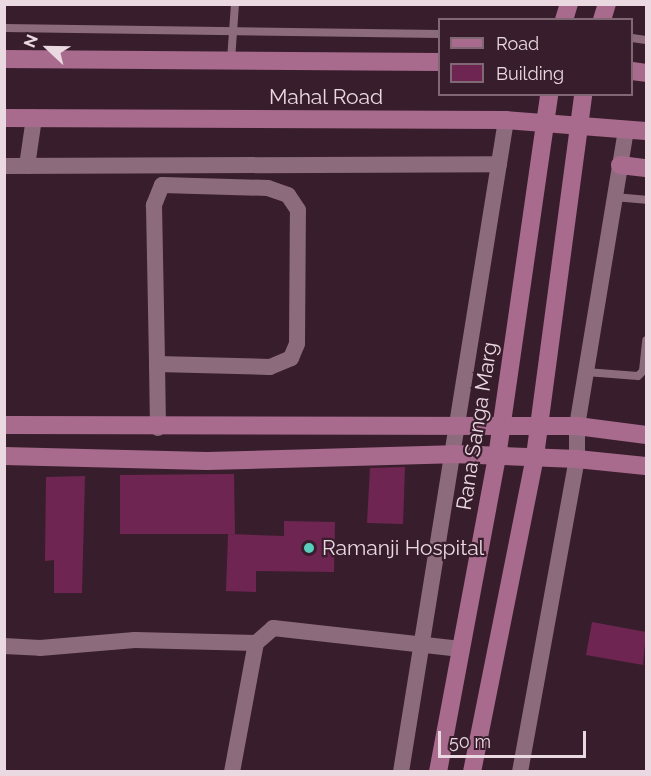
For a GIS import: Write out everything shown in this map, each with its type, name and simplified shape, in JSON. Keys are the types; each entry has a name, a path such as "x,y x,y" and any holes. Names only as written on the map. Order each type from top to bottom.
{"main road":[{"name":"Mahal Road","path":"4,59 438,62"},
{"name":"Rana Sanga Marg","path":"438,771 497,457 549,96"},
{"path":"472,771 535,456 582,96"},
{"name":"Mahal Road","path":"4,118 506,120 646,131"},
{"path":"620,165 646,168"},
{"path":"4,425 158,428 577,426 646,435"},
{"path":"4,456 207,461 452,454 497,457 535,456 646,466"}],"street":[{"path":"27,166 34,118"},
{"path":"401,771 506,120"},
{"path":"520,771 577,459 577,426 626,129"},
{"path":"158,428 154,205 162,184 164,164"},
{"path":"4,166 498,164"},
{"path":"157,364 270,368 291,358 297,344 298,210 288,195 268,188 162,184"},
{"path":"232,771 256,644 273,628 461,649"},
{"path":"4,646 40,648 135,640 256,644"}],"lane":[{"path":"231,61 235,32 235,4"},
{"path":"4,28 438,34"},
{"path":"615,197 646,201"},
{"path":"586,372 638,376 643,372 646,340"}],"building":[{"path":"405,467 403,524 367,523 370,468"},
{"path":"234,474 235,534 120,534 120,475"},
{"path":"85,476 82,593 54,593 54,560 45,561 46,477"},
{"path":"284,521 335,522 334,572 256,571 256,592 226,591 228,534 284,536"},
{"path":"592,622 646,632 643,665 586,655"}],"place":[{"name":"Ramanji Hospital","path":"309,548"}]}
